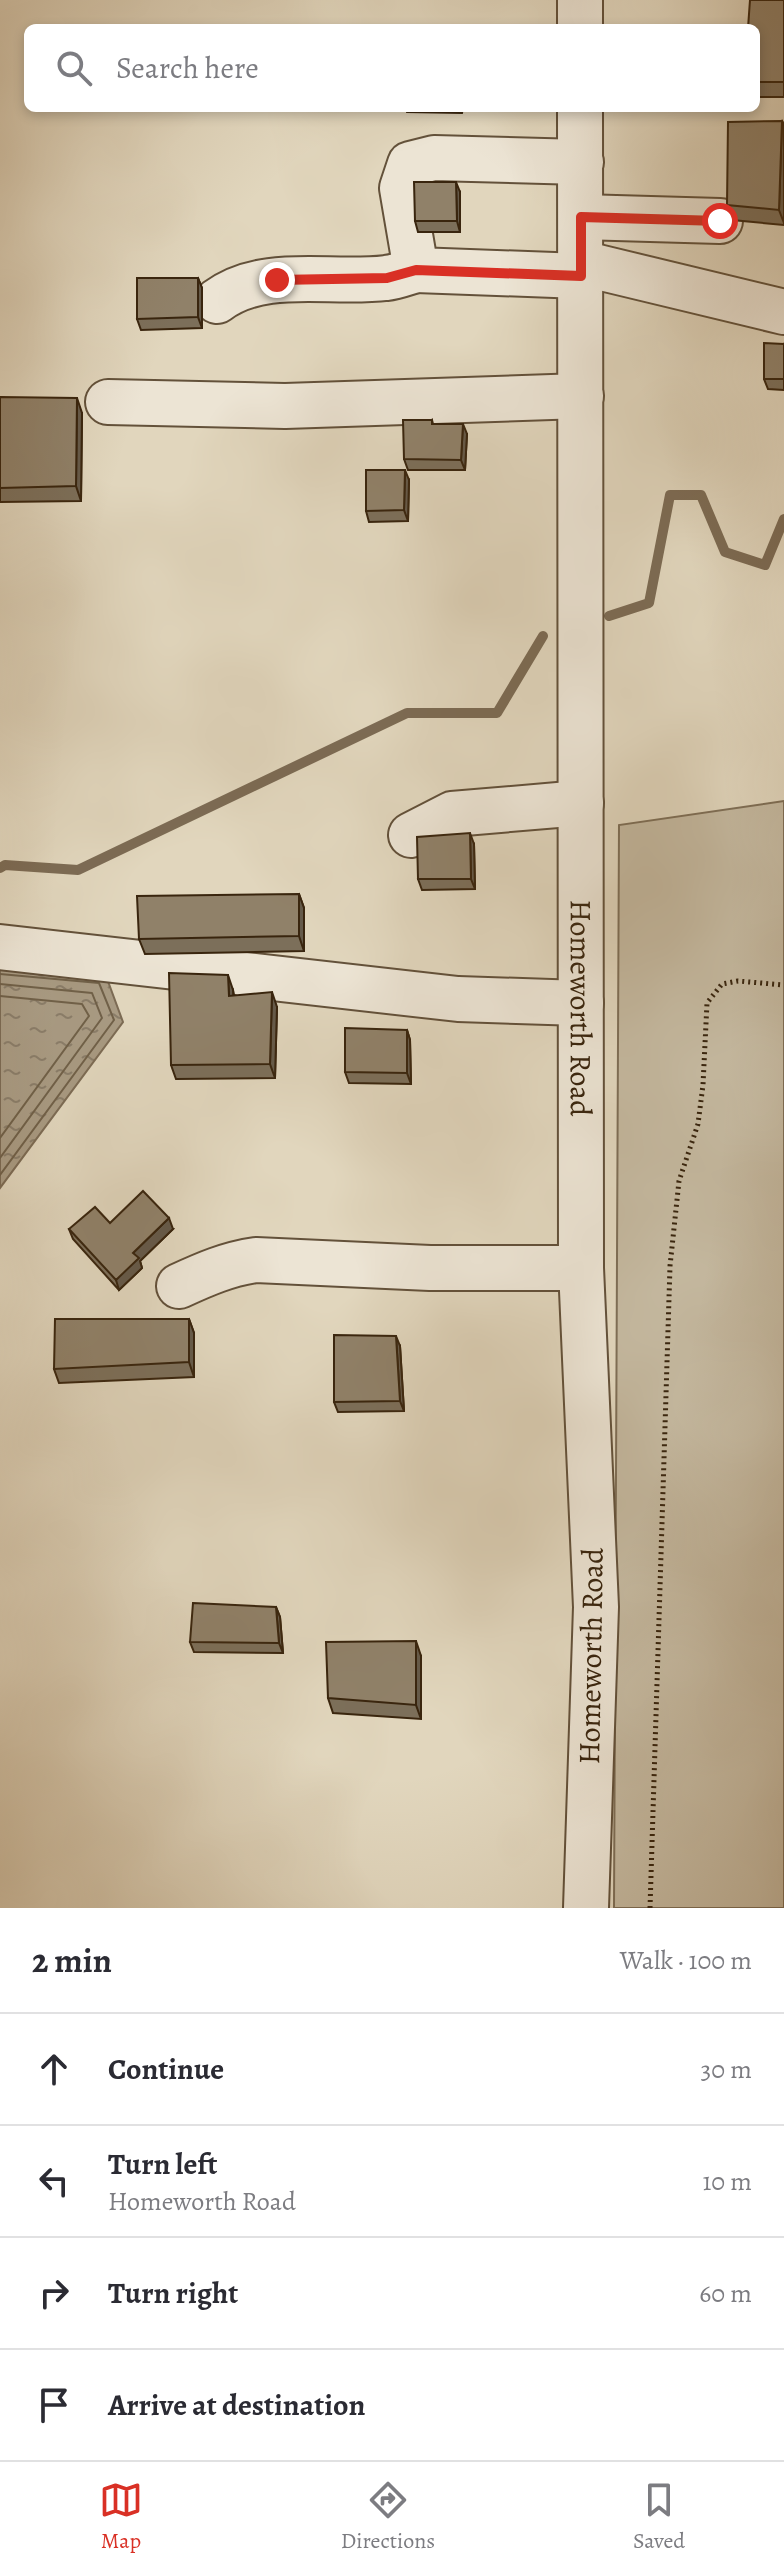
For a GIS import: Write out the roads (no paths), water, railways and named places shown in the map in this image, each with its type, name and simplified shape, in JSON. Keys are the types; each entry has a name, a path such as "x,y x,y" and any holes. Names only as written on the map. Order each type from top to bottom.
{"street":[{"path":"580,0 580,24"},
{"name":"Homeworth Road","path":"580,112 581,1268 596,1607 586,1908"},
{"path":"416,270 402,188 410,164 434,158 581,162"},
{"path":"581,217 720,221"},
{"path":"217,301 234,288 277,280 387,278 416,270 581,269 784,312"},
{"path":"108,402 285,406 581,396"},
{"path":"411,835 452,814 581,803"},
{"path":"0,947 458,999 581,1003"},
{"path":"179,1286 214,1270 256,1260 430,1268 581,1268"}],"water":[{"path":"0,966 106,976 123,1022 0,1188"}],"waterway":[{"path":"609,616 649,603 670,495 701,495 725,552 765,565 784,519"},
{"path":"0,868 5,865 78,870 407,713 497,713 543,636"}]}
